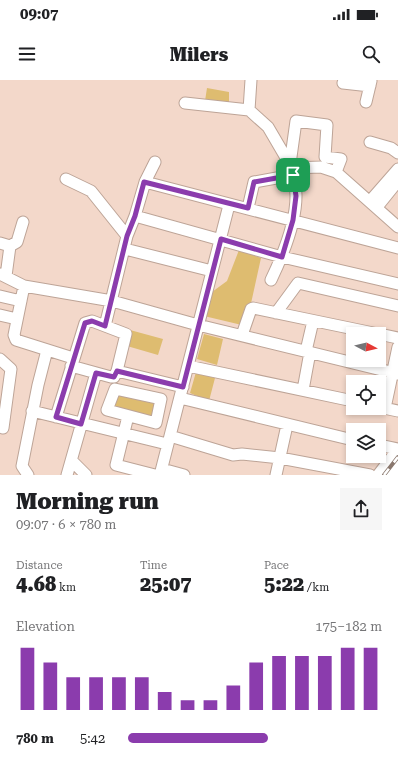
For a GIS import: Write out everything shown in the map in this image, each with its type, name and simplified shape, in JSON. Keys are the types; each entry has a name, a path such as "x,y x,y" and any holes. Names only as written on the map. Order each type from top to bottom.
{"street":[{"path":"251,80 252,113 268,127 292,169"},
{"path":"344,80 344,83 371,83 366,102"},
{"path":"185,103 271,116"},
{"path":"271,280 282,257 293,220 296,196 292,169 296,121 327,125 325,157 341,159 336,172"},
{"path":"370,142 391,148 398,153"},
{"path":"105,326 127,236 135,216 144,182 155,162"},
{"path":"248,208 254,182 292,169 321,167 336,172 374,204 398,227"},
{"path":"374,204 398,169"},
{"path":"66,179 91,191 127,236"},
{"path":"374,204 398,181"},
{"path":"144,182 398,248"},
{"path":"159,473 230,205"},
{"path":"135,216 282,257 398,284"},
{"path":"23,222 17,242 5,244 3,275 24,286 112,301 198,325 395,373"},
{"path":"125,249 212,271"},
{"path":"276,313 298,282 398,306"},
{"path":"24,286 14,336 16,340 47,350 72,362 96,373 114,377 126,336 124,332 92,321 85,323 72,362 56,417"},
{"path":"0,296 21,301"},
{"path":"242,335 251,309 254,308 346,328"},
{"path":"0,315 18,319"},
{"path":"303,390 313,321"},
{"path":"386,335 398,338"},
{"path":"386,397 395,373 398,348"},
{"path":"28,475 22,466 32,411 47,350"},
{"path":"0,358 11,370 5,378 3,428"},
{"path":"188,366 346,399"},
{"path":"117,371 183,387"},
{"path":"65,474 72,461 96,373"},
{"path":"135,394 140,376"},
{"path":"115,389 135,394 161,399 156,423 107,410 115,389"},
{"path":"180,398 346,438"},
{"path":"386,409 398,411"},
{"path":"32,411 81,424 168,440 233,455 242,454 280,458 370,475"},
{"path":"128,416 116,465 159,473 184,475"},
{"path":"276,475 287,425"},
{"path":"378,475 398,449 386,446"},
{"path":"72,461 86,475"},
{"path":"391,475 398,466"}],"shaded area":[{"path":"207,88 229,92 229,105 205,101"},
{"path":"239,250 261,258 246,326 204,316 212,292 227,281"},
{"path":"130,330 163,339 158,355 127,346"},
{"path":"204,334 223,339 217,365 197,359"},
{"path":"196,372 215,378 209,401 190,393"},
{"path":"116,391 159,401 154,422 109,410"}],"railway":[{"path":"384,475 398,457"}],"route":[{"path":"293,175 296,196 293,220 282,257 221,239 183,387 117,371 114,377 96,373 81,424 56,417 85,323 92,321 105,326 127,236 135,216 144,182 230,205 248,208 254,182 293,175"}]}
